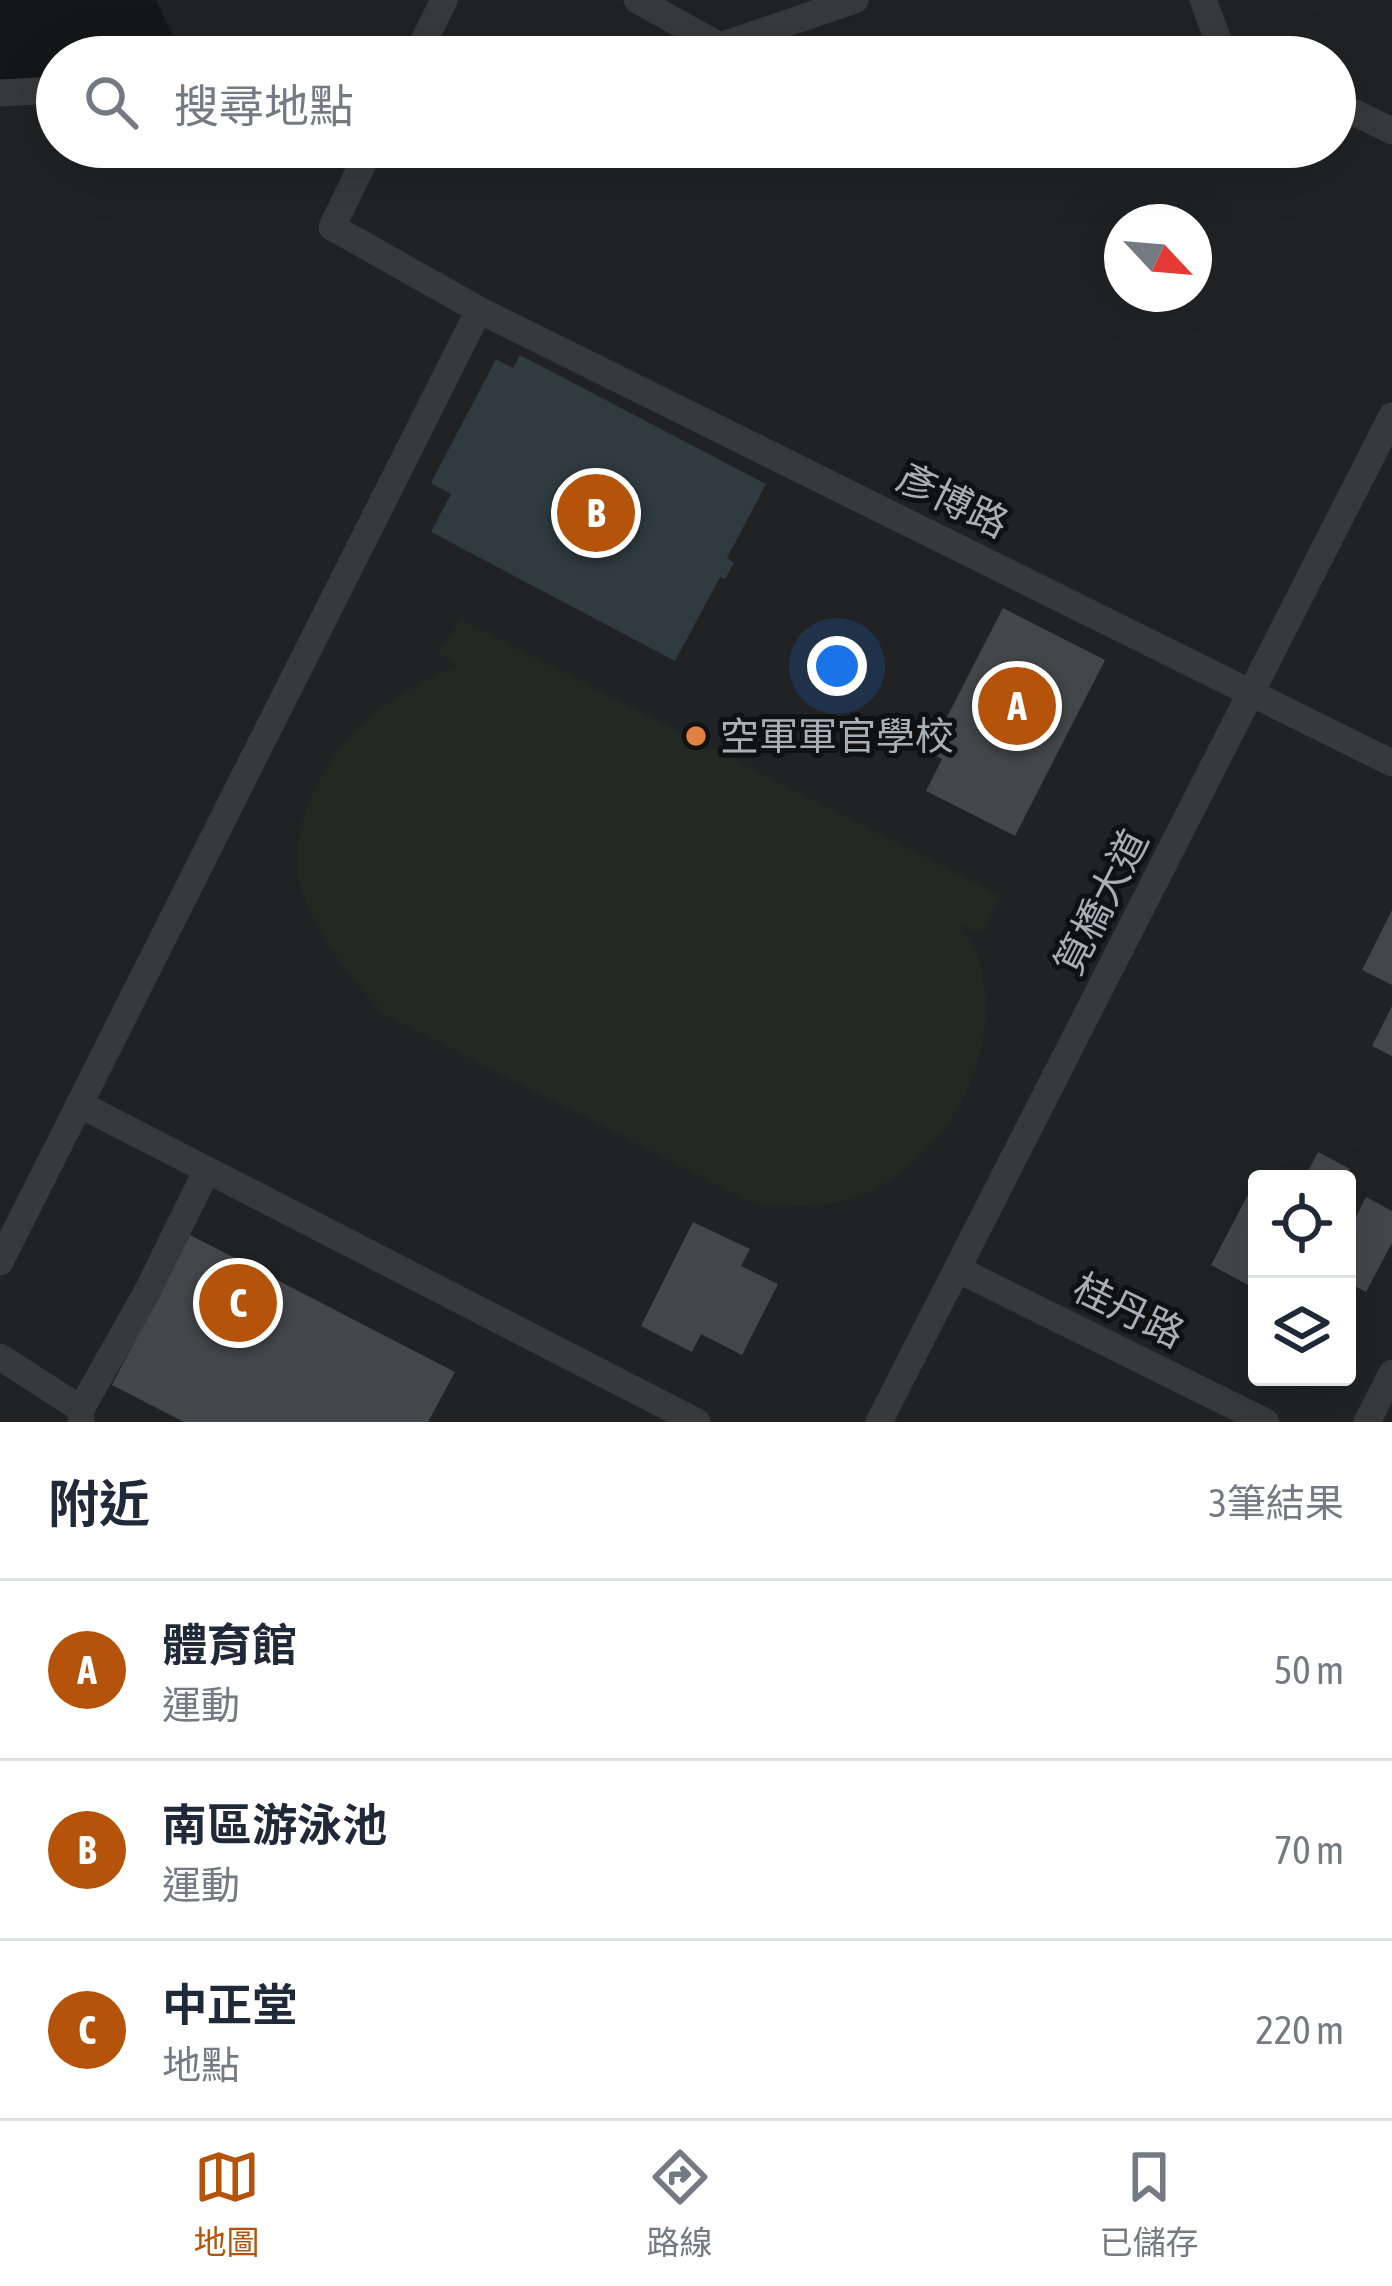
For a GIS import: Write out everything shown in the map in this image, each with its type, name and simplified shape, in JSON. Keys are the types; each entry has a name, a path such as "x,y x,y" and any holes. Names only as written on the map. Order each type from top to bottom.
{"lane":[{"path":"426,36 444,0"},
{"path":"637,0 702,36"},
{"path":"749,36 855,0"},
{"path":"1203,0 1217,36"},
{"path":"0,93 36,91"},
{"path":"1356,113 1392,131"},
{"name":"彥博路","path":"361,168 332,227 479,310 1392,763"},
{"path":"0,1262 479,310"},
{"name":"筧橋大道","path":"879,1422 1392,416"},
{"path":"79,1104 697,1422"},
{"path":"0,1358 81,1415 207,1170"},
{"name":"桂丹路","path":"957,1269 1266,1422"},
{"path":"1367,1422 1392,1373"}],"shaded area":[{"name":"空軍軍官學校","path":"156,0 1392,0 1392,1422 0,1422 0,93 36,91 36,168 1356,168 1356,36 173,36"},
{"path":"520,355 766,484 727,558 734,563 725,579 720,577 675,661 431,532 451,494 431,483 496,359 513,368"},
{"path":"461,620 1001,896 982,934 960,925 978,957 985,993 984,1029 963,1098 920,1157 891,1179 847,1200 757,1205 387,1016 355,981 323,937 302,888 298,841 306,809 335,755 355,732 402,694 458,665 437,653"}],"building":[{"path":"1003,608 1105,660 1015,836 926,791 942,759 929,752"},
{"path":"1392,910 1392,985 1362,970"},
{"path":"1392,1006 1392,1056 1372,1046"},
{"path":"1318,1152 1350,1169 1350,1170 1309,1170"},
{"path":"1248,1195 1248,1285 1211,1265"},
{"path":"1366,1197 1392,1211 1392,1243 1366,1292 1356,1287 1356,1217"},
{"path":"693,1222 750,1249 741,1266 778,1284 742,1355 701,1334 692,1352 641,1326"},
{"path":"190,1235 455,1372 428,1422 184,1422 112,1385"}],"place":[{"name":"南區游泳池","path":"596,513"},
{"name":"體育館","path":"1017,706"},
{"name":"空軍軍官學校","path":"696,736"},
{"name":"中正堂","path":"238,1303"}]}
